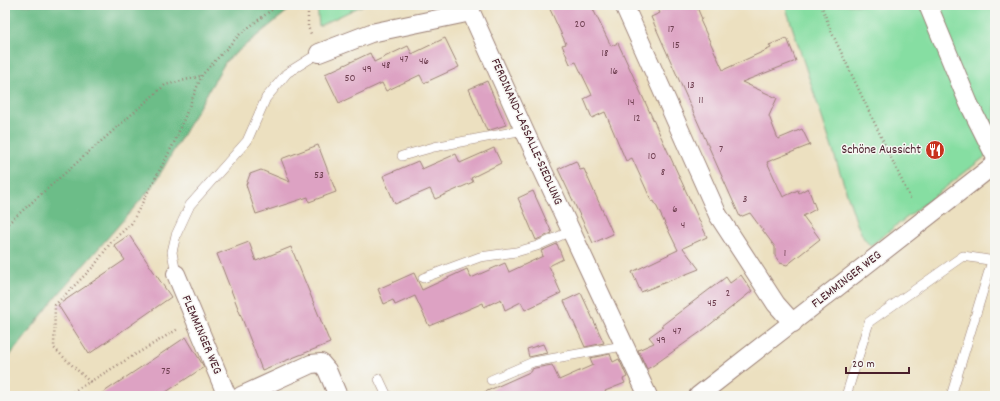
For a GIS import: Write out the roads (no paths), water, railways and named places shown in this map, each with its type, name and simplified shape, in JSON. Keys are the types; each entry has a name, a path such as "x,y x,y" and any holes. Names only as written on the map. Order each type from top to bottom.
{"street":[{"path":"624,5 718,215 776,304 793,323"},
{"path":"928,5 969,104 995,156"},
{"name":"FERDINAND-LASSALLE-SIEDLUNG","path":"319,54 371,33 471,12 524,130 648,396"},
{"name":"FLEMMINGER WEG","path":"698,396 995,164"},
{"name":"FLEMMINGER WEG","path":"176,274 227,396"},
{"path":"241,396 311,364 321,363 327,370 338,396"}],"lane":[{"path":"176,274 172,252 176,235 190,205 247,141 266,98 287,73 319,54"},
{"path":"402,156 434,147 524,130"},
{"path":"423,278 480,256 516,252 537,246 571,231"},
{"path":"846,396 869,322 963,256 994,261 951,396"},
{"path":"490,380 533,362 624,346"},
{"path":"379,379 387,396"}],"place":[{"name":"Schöne Aussicht","path":"935,150"}]}
